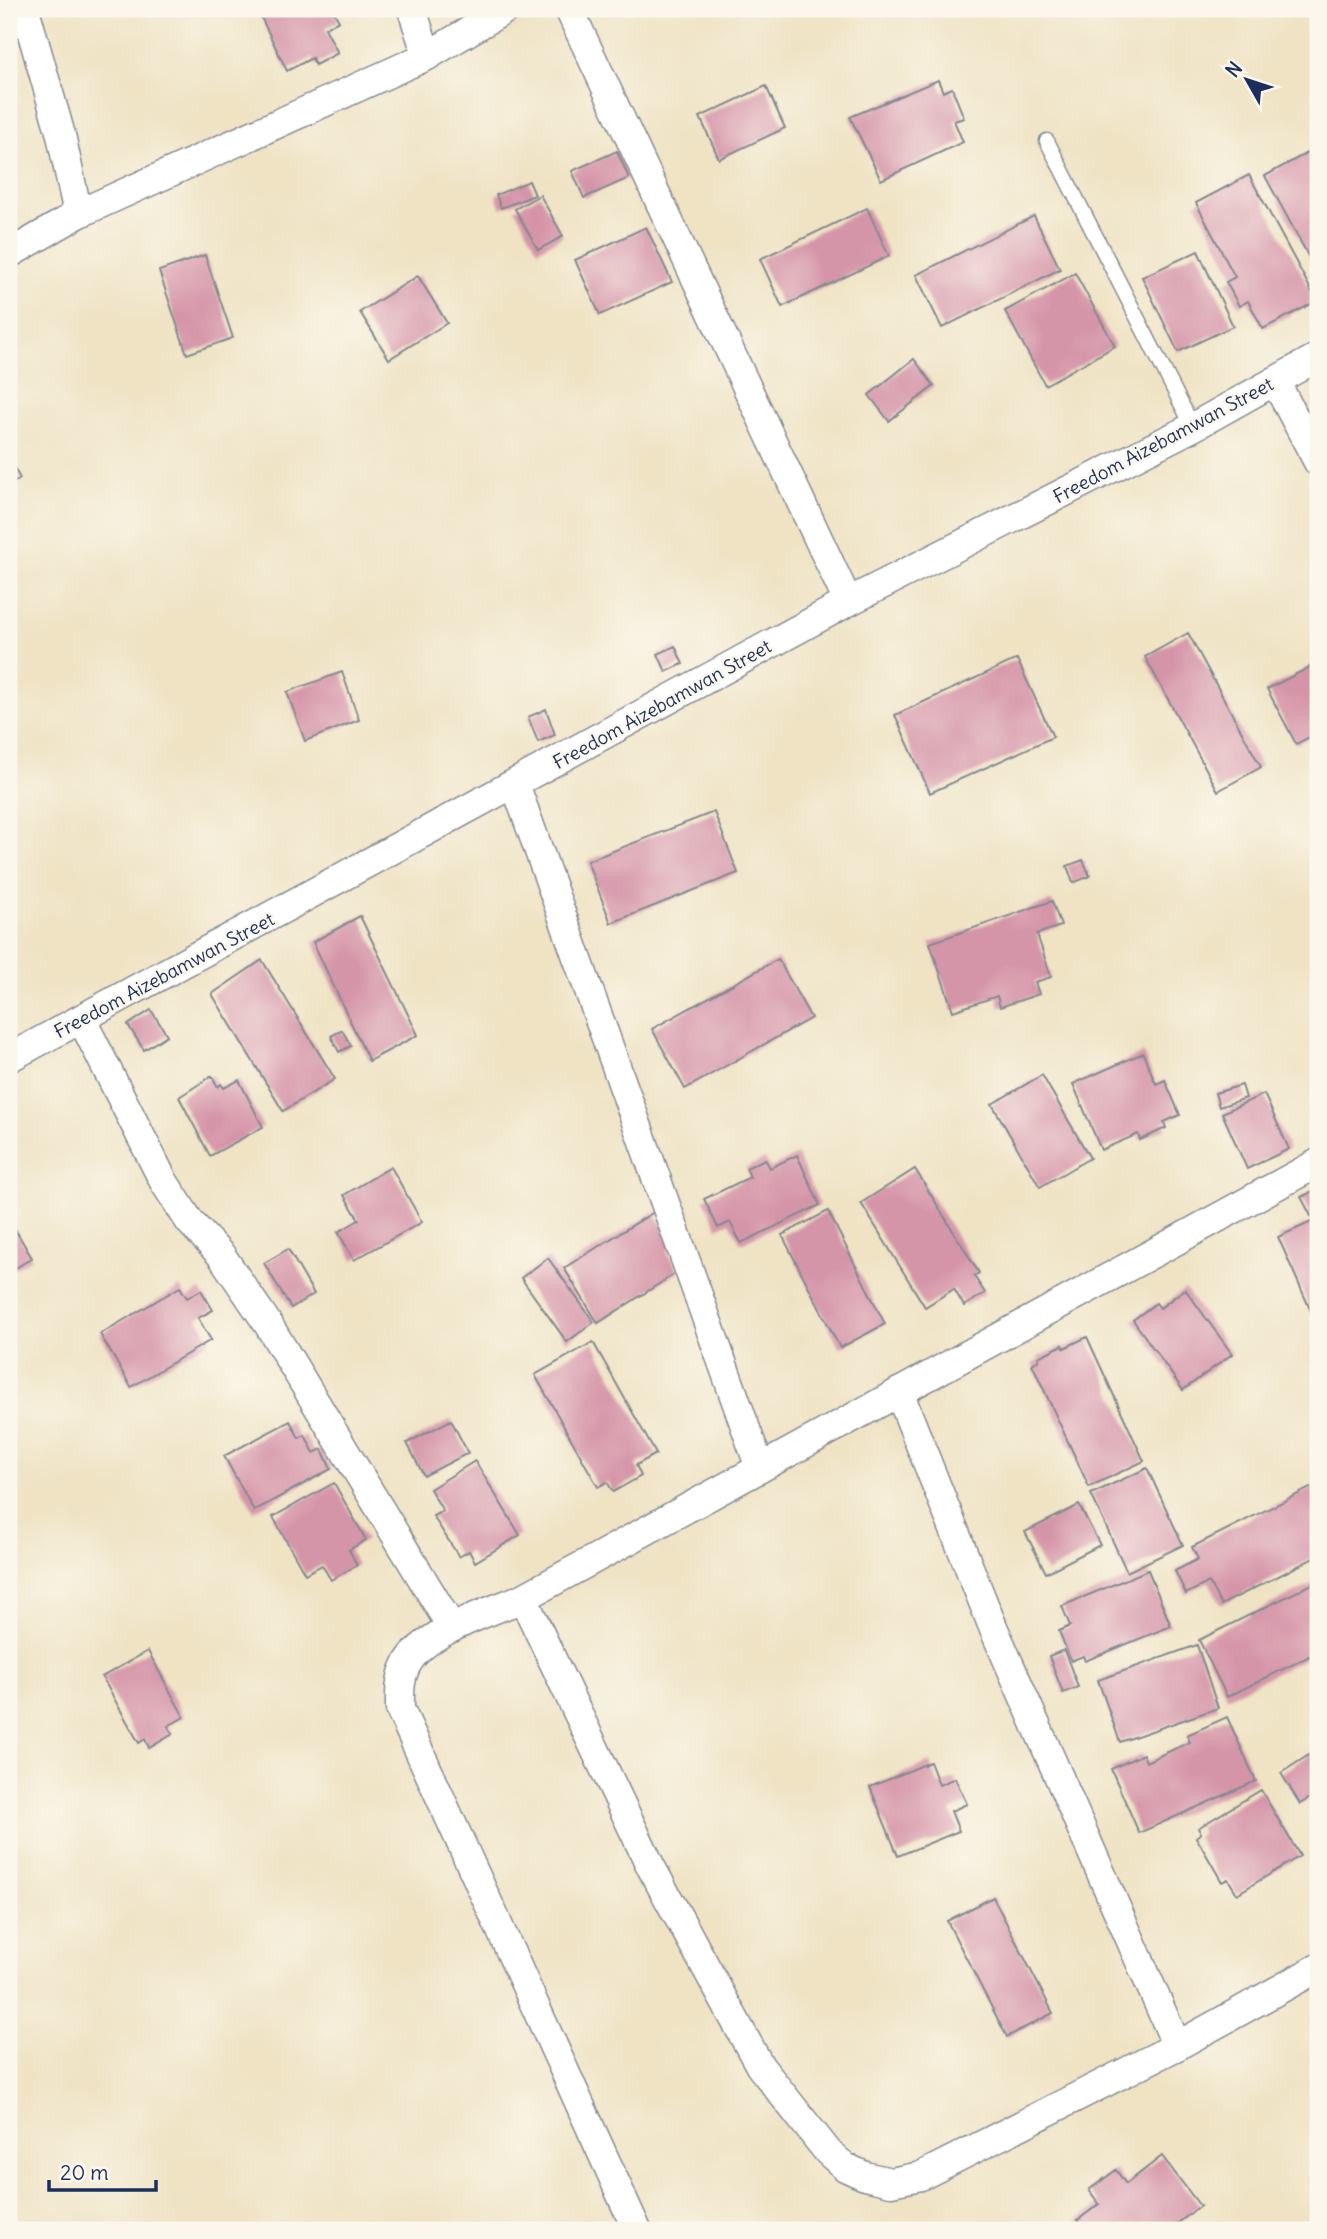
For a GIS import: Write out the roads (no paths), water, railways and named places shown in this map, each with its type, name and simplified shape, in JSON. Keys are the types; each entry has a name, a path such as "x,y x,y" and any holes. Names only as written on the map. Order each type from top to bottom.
{"street":[{"path":"25,9 61,135 78,214"},
{"path":"412,9 427,55"},
{"path":"9,254 78,214 427,55 506,9"},
{"path":"569,9 848,602"},
{"name":"Freedom Aizebamwan Street","path":"9,1058 848,602 1193,427 1318,356"},
{"path":"1275,380 1318,462"},
{"path":"515,785 761,1468"},
{"path":"82,1020 164,1182 190,1222 221,1255 268,1324 452,1628"},
{"path":"637,2230 400,1709 400,1687 406,1666 419,1650 452,1628 523,1598 1318,1163"},
{"path":"899,1392 998,1639 1177,2046"},
{"path":"523,1598 651,1867 760,2066 828,2152 845,2167 865,2176 891,2182 921,2176 1177,2046 1318,1968"}],"lane":[{"path":"1047,141 1193,427"}]}
